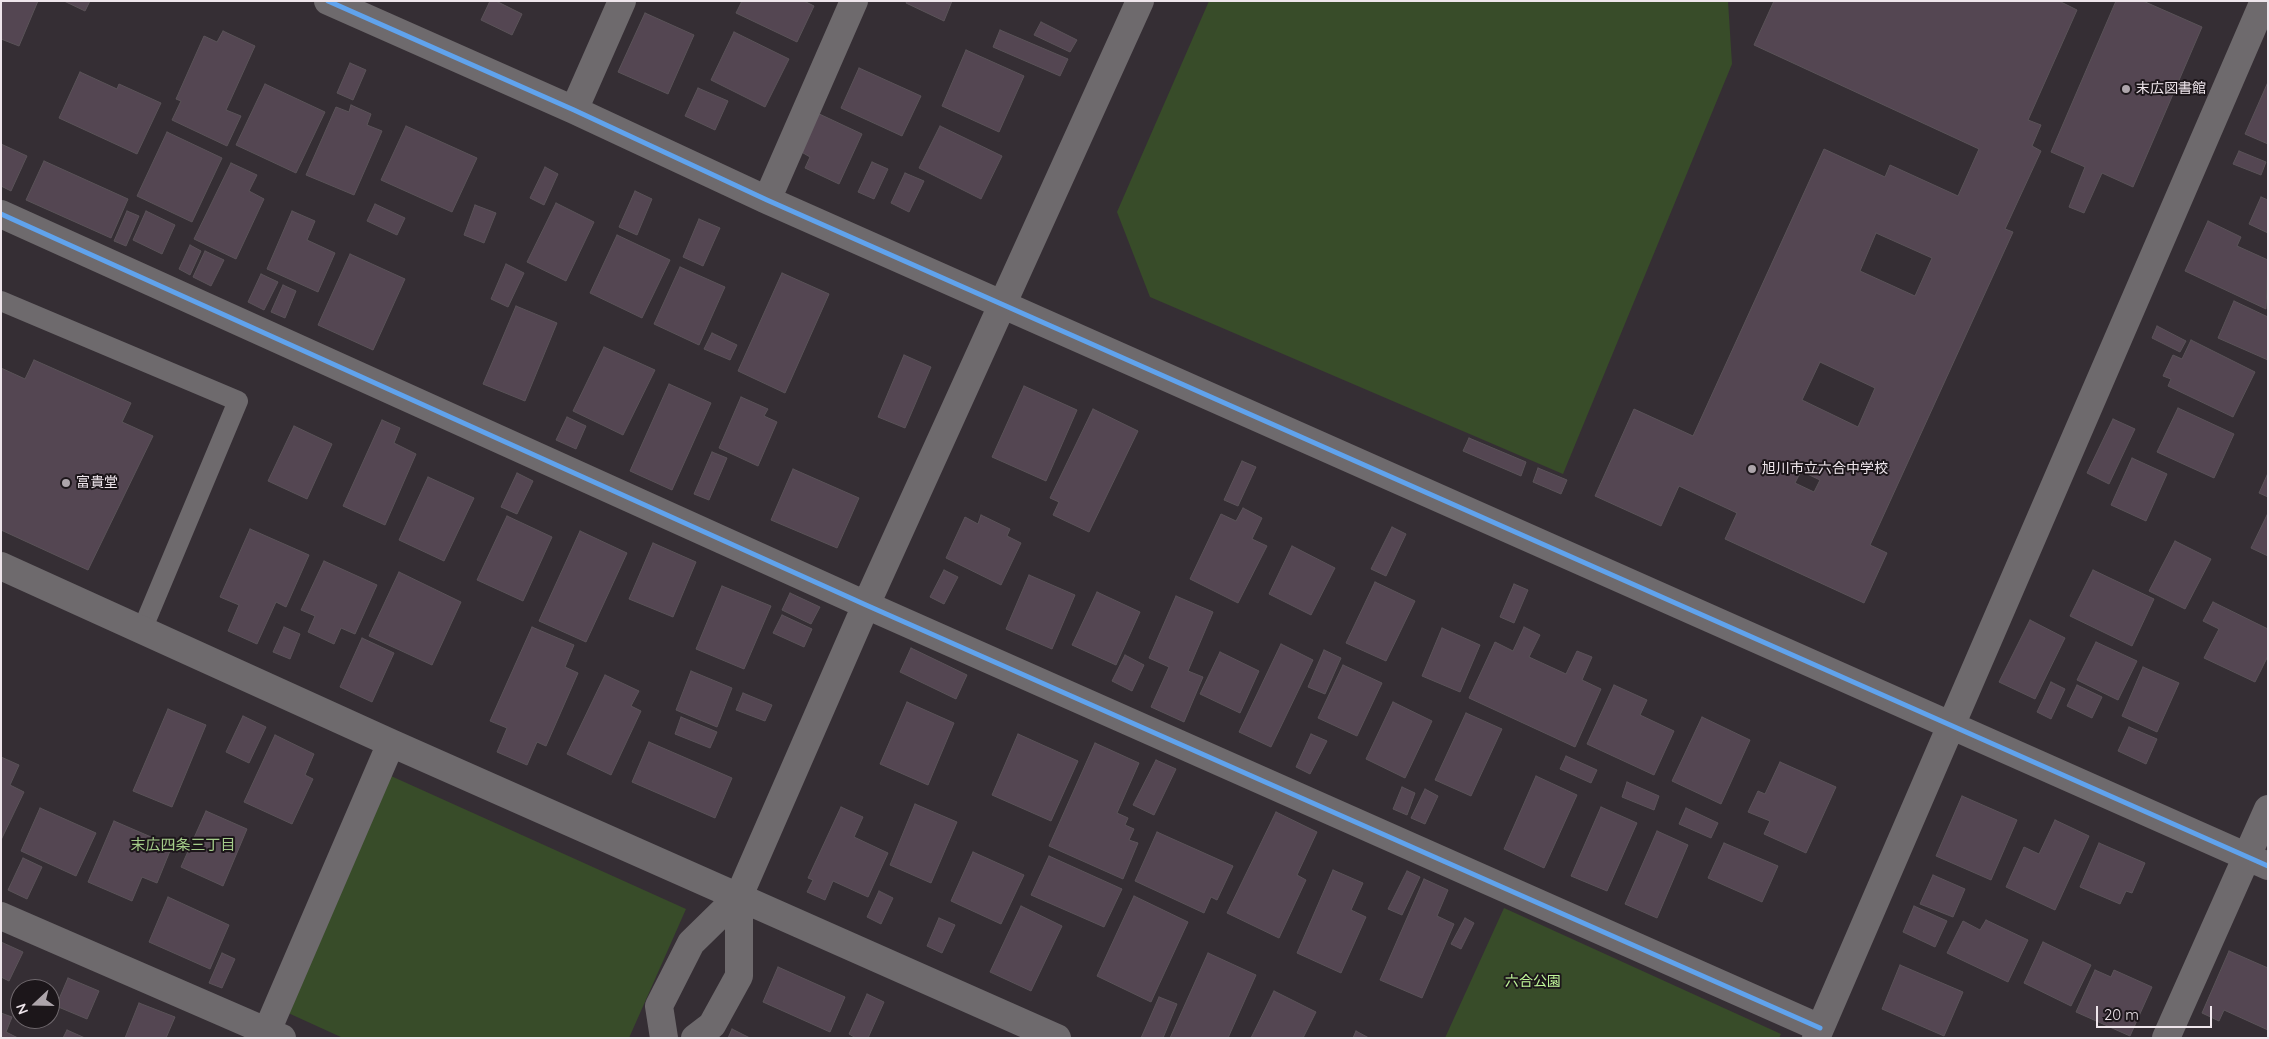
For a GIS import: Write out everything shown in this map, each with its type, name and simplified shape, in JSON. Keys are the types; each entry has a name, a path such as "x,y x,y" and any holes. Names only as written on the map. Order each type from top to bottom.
{"street":[{"path":"328,1 574,110 767,200 2257,862"},
{"path":"574,110 622,1"},
{"path":"767,200 854,1"},
{"path":"664,1038 659,1006 691,943 739,896 866,605 1140,1"},
{"path":"1,214 1818,1033 2264,1"},
{"path":"1,566 391,743 1057,1038"},
{"path":"1,916 274,1034 391,743"},
{"path":"2166,1038 2257,862 2268,809"},
{"path":"695,1038 712,1025 739,976 739,896"}],"lane":[{"path":"1,301 238,402 142,630"}],"green space":[{"path":"1209,1 1728,1 1732,64 1563,474 1150,297 1117,212"},
{"path":"391,776 686,909 629,1038 343,1038 286,1012"},
{"name":"六合公園","path":"1504,908 1781,1034 1779,1038 1445,1038"}],"building":[{"path":"1,1 38,1 19,46 1,39"},
{"path":"64,1 90,1 85,11"},
{"path":"490,1 496,1 522,14 512,35 481,20"},
{"path":"742,1 804,1 814,6 797,42 736,13"},
{"path":"907,1 952,1 944,21 906,3"},
{"path":"1774,1 2059,1 2077,10 2028,120 2041,125 2032,146 2041,151 2005,229 2013,232 1870,545 1887,553 1864,603 1725,539 1737,513 1679,486 1661,526 1595,496 1634,409 1693,436 1824,149 1885,177 1890,165 1958,196 1979,149 1754,45","holes":["1876,233 1932,258 1915,296 1860,271","1820,362 1875,388 1858,427 1802,400","1801,471 1820,480 1814,492 1795,483"]},
{"name":"末広図書館","path":"2116,1 2143,1 2202,27 2133,187 2102,173 2084,213 2069,207 2085,167 2051,152"},
{"path":"645,13 694,35 668,94 618,72"},
{"path":"1041,22 1077,40 1070,52 1034,35"},
{"path":"1000,30 1068,59 1060,76 993,47"},
{"path":"223,31 255,46 226,110 241,116 227,146 172,120 181,101 176,99 204,36 217,42"},
{"path":"734,32 789,59 765,107 711,80"},
{"path":"966,50 1024,76 999,132 942,106"},
{"path":"350,63 366,70 353,100 337,93"},
{"path":"859,68 921,96 902,136 841,108"},
{"path":"80,72 117,89 119,84 161,103 137,154 59,118"},
{"path":"2268,82 2268,144 2245,134"},
{"path":"265,84 325,112 296,173 236,145"},
{"path":"698,88 728,101 715,130 685,116"},
{"path":"351,105 371,114 367,125 382,131 354,195 306,175 336,107 349,112"},
{"path":"815,112 862,134 839,184 805,168 810,157 798,150"},
{"path":"406,126 477,158 452,212 381,180"},
{"path":"940,126 1002,156 981,199 919,168"},
{"path":"167,132 222,158 192,222 137,196"},
{"path":"1,144 27,156 11,191 1,186"},
{"path":"2239,151 2266,162 2261,175 2233,164"},
{"path":"44,161 128,199 111,238 26,200"},
{"path":"872,162 888,169 874,199 858,192"},
{"path":"231,163 257,175 249,191 264,199 236,259 194,239"},
{"path":"545,167 558,174 544,205 530,198"},
{"path":"905,173 924,181 909,212 891,203"},
{"path":"635,191 652,199 637,235 619,227"},
{"path":"2261,197 2268,200 2268,233 2249,224"},
{"path":"556,203 594,222 566,281 527,262"},
{"path":"375,204 405,218 397,235 367,221"},
{"path":"475,205 496,213 484,243 464,235"},
{"path":"127,211 139,216 126,246 114,241"},
{"path":"146,211 175,225 162,254 133,240"},
{"path":"292,211 315,221 307,240 335,253 318,292 267,269"},
{"path":"699,219 720,228 703,266 683,257"},
{"path":"2208,221 2241,237 2237,246 2268,260 2266,309 2185,271"},
{"path":"617,235 670,260 642,318 590,293"},
{"path":"190,245 201,251 190,275 179,269"},
{"path":"205,251 224,260 211,286 193,277"},
{"path":"350,254 405,279 373,350 318,325"},
{"path":"506,264 524,273 508,307 491,299"},
{"path":"680,267 725,287 699,345 654,324"},
{"path":"782,273 829,294 785,393 738,371"},
{"path":"261,274 278,282 264,310 248,302"},
{"path":"283,285 296,291 285,318 271,312"},
{"path":"2234,301 2268,317 2268,360 2218,338"},
{"path":"516,306 557,323 525,401 483,384"},
{"path":"2157,326 2186,341 2180,352 2152,338"},
{"path":"712,333 737,345 730,360 704,349"},
{"path":"2191,340 2255,372 2233,417 2168,386 2171,379 2163,376 2173,355 2182,359"},
{"path":"604,347 655,370 623,435 573,411"},
{"path":"904,355 931,367 905,428 878,417"},
{"name":"富貴堂","path":"34,360 131,403 122,422 153,436 88,570 1,530 1,368 25,379"},
{"path":"669,384 711,403 672,490 630,471"},
{"path":"1024,386 1077,410 1046,481 992,457"},
{"path":"741,397 768,409 764,416 777,422 758,466 719,448"},
{"path":"2178,408 2234,434 2214,478 2157,452"},
{"path":"1093,409 1138,431 1089,532 1053,515 1059,502 1050,498"},
{"path":"567,417 586,426 576,449 556,440"},
{"path":"2113,419 2135,429 2109,484 2087,473"},
{"path":"382,420 400,428 394,443 416,454 385,525 343,506"},
{"path":"294,426 332,444 307,499 268,481"},
{"path":"1469,438 1526,462 1521,476 1463,451"},
{"path":"712,452 727,458 709,500 694,494"},
{"path":"2132,458 2167,474 2146,521 2111,505"},
{"path":"1242,461 1256,467 1238,506 1224,500"},
{"path":"1538,468 1567,480 1561,494 1533,482"},
{"path":"793,469 859,498 837,548 771,520"},
{"path":"517,473 533,481 517,514 501,507"},
{"path":"2268,473 2268,497 2259,493"},
{"path":"428,477 474,498 444,561 399,540"},
{"path":"1243,508 1262,518 1252,539 1267,546 1238,603 1190,579 1221,514 1236,521"},
{"path":"2268,513 2268,556 2251,548"},
{"path":"981,515 1010,529 1007,536 1021,543 1001,585 946,558 965,517 978,524"},
{"path":"507,516 552,537 523,601 477,580"},
{"path":"1392,527 1406,534 1386,576 1371,569"},
{"path":"250,529 309,555 286,607 276,602 257,644 228,631 239,605 220,597"},
{"path":"580,531 627,553 586,642 539,621"},
{"path":"2175,541 2211,559 2185,609 2149,591"},
{"path":"653,543 696,562 673,617 629,599"},
{"path":"1292,546 1335,568 1311,615 1269,594"},
{"path":"324,561 377,585 355,634 341,628 334,644 308,632 315,616 301,610"},
{"path":"944,570 958,577 944,604 930,597"},
{"path":"2093,570 2154,599 2132,646 2070,616"},
{"path":"399,572 461,602 432,665 369,636"},
{"path":"1029,575 1075,595 1052,649 1006,629"},
{"path":"1375,582 1415,601 1386,661 1346,643"},
{"path":"1514,584 1528,590 1514,623 1500,617"},
{"path":"722,586 771,606 744,669 696,649"},
{"path":"1097,592 1140,612 1116,665 1072,645"},
{"path":"790,593 820,607 811,624 782,610"},
{"path":"1176,596 1213,612 1188,671 1203,677 1184,722 1151,707 1169,667 1149,658"},
{"path":"2213,602 2268,629 2268,656 2255,682 2204,658 2219,629 2203,621"},
{"path":"782,615 812,629 804,647 773,633"},
{"path":"2030,620 2065,638 2035,699 1999,682"},
{"path":"284,627 300,634 290,659 273,652"},
{"path":"532,627 574,645 565,667 578,673 546,746 537,742 527,765 497,752 507,728 490,721"},
{"path":"1524,627 1540,635 1529,657 1566,674 1577,651 1592,657 1582,680 1601,689 1575,747 1469,698 1495,642 1513,651"},
{"path":"1442,628 1480,645 1460,692 1422,676"},
{"path":"362,638 394,653 372,702 340,687"},
{"path":"2096,642 2137,661 2118,700 2077,680"},
{"path":"1281,644 1313,660 1271,747 1239,732"},
{"path":"911,648 967,675 956,699 900,672"},
{"path":"1324,650 1341,658 1325,694 1308,687"},
{"path":"1220,652 1259,671 1240,713 1200,694"},
{"path":"1125,655 1144,665 1132,691 1112,681"},
{"path":"1343,665 1382,683 1357,736 1318,718"},
{"path":"2143,667 2179,683 2157,732 2122,716"},
{"path":"691,671 732,688 717,727 676,710"},
{"path":"605,675 639,691 631,706 641,711 611,775 567,754"},
{"path":"2051,682 2065,689 2051,719 2037,712"},
{"path":"1614,685 1647,700 1640,715 1674,731 1654,775 1587,744"},
{"path":"2077,685 2102,697 2092,718 2067,706"},
{"path":"743,693 772,705 765,721 736,710"},
{"path":"907,702 954,723 928,785 880,764"},
{"path":"1393,702 1432,721 1405,778 1366,759"},
{"path":"168,709 206,725 172,807 133,791"},
{"path":"1466,713 1502,729 1471,796 1435,780"},
{"path":"243,716 266,727 249,763 226,752"},
{"path":"681,717 717,732 710,748 675,734"},
{"path":"1702,717 1750,740 1721,804 1672,781"},
{"path":"2129,727 2157,739 2146,764 2118,751"},
{"path":"1018,734 1078,761 1051,821 992,795"},
{"path":"1311,734 1327,741 1310,774 1296,767"},
{"path":"275,735 314,754 305,775 313,779 292,824 244,802"},
{"path":"649,742 732,778 715,818 632,782"},
{"path":"1095,743 1139,763 1117,813 1128,818 1125,825 1134,829 1129,840 1138,843 1123,879 1049,846"},
{"path":"1566,756 1597,770 1591,783 1560,769"},
{"path":"1,757 19,765 10,785 24,792 1,840"},
{"path":"1156,760 1176,769 1154,815 1133,805"},
{"path":"1780,762 1836,787 1806,853 1764,834 1770,821 1748,812 1758,791 1765,794"},
{"path":"1536,776 1577,795 1544,868 1504,849"},
{"path":"1627,782 1659,796 1654,810 1622,797"},
{"path":"1402,787 1415,793 1407,815 1393,809"},
{"path":"1425,789 1438,796 1425,824 1411,818"},
{"path":"1962,796 2017,820 1991,880 1936,856"},
{"path":"915,804 957,822 931,883 890,865"},
{"path":"841,807 863,817 854,837 888,853 868,897 833,881 825,900 807,892 813,880 808,878"},
{"path":"1601,807 1637,823 1607,891 1571,876"},
{"path":"40,808 96,833 76,876 21,851"},
{"path":"1686,808 1718,823 1711,838 1679,824"},
{"path":"206,811 247,829 223,886 181,867"},
{"path":"1276,812 1317,832 1297,875 1306,880 1279,938 1227,913"},
{"path":"2055,820 2089,836 2055,910 2006,887 2024,847 2039,854"},
{"path":"114,821 172,846 157,883 142,877 132,901 88,882"},
{"path":"1657,831 1688,845 1657,918 1625,904"},
{"path":"1157,832 1233,866 1217,900 1211,897 1204,913 1135,881"},
{"path":"1724,843 1778,866 1762,902 1708,878"},
{"path":"2099,843 2145,863 2132,893 2126,891 2120,904 2080,887"},
{"path":"973,852 1024,875 1001,924 951,901"},
{"path":"1049,856 1122,889 1104,927 1031,895"},
{"path":"23,858 42,867 27,899 8,890"},
{"path":"1333,870 1363,883 1351,910 1366,917 1341,973 1297,953"},
{"path":"1407,871 1420,877 1402,915 1388,909"},
{"path":"1933,875 1965,889 1953,917 1920,904"},
{"path":"1424,879 1448,890 1437,916 1454,924 1422,998 1380,980"},
{"path":"879,891 893,898 881,924 867,917"},
{"path":"1134,896 1188,922 1151,1002 1097,976"},
{"path":"168,897 229,925 210,969 149,942"},
{"path":"1021,906 1062,926 1031,991 990,972"},
{"path":"1914,906 1947,921 1935,947 1903,932"},
{"path":"939,918 955,925 942,953 927,946"},
{"path":"1465,918 1474,923 1461,949 1451,944"},
{"path":"1986,920 2028,940 2008,982 1947,953 1963,921 1980,930"},
{"path":"1,942 23,952 9,981 1,977"},
{"path":"2043,942 2091,965 2071,1006 2024,983"},
{"path":"2229,951 2268,968 2268,1030 2224,1010 2219,1021 2202,1013"},
{"path":"222,953 235,959 222,988 209,983"},
{"path":"1208,953 1256,975 1228,1038 1170,1038"},
{"path":"1900,965 1963,992 1944,1036 1882,1009"},
{"path":"778,967 845,997 830,1032 763,1002"},
{"path":"2095,970 2111,977 2114,970 2152,987 2130,1036 2076,1012"},
{"path":"68,978 99,991 87,1019 60,1008 60,997"},
{"path":"1274,991 1316,1012 1303,1038 1251,1038"},
{"path":"867,994 884,1002 868,1038 856,1038 849,1034"},
{"path":"1159,997 1177,1004 1163,1038 1141,1038"},
{"path":"139,1003 175,1017 166,1038 125,1038"},
{"path":"1,1013 10,1016 6,1032 18,1038 1,1038"},
{"path":"732,1029 750,1038 728,1038"},
{"path":"67,1030 85,1038 63,1038"},
{"path":"1356,1031 1369,1038 1353,1038"}],"cycle path":[{"path":"328,1 574,110 767,200 2268,866"},
{"path":"1,214 866,605 1820,1028"}],"place":[{"name":"末広図書館","path":"2126,89"},
{"name":"旭川市立六合中学校","path":"1752,469"},
{"name":"富貴堂","path":"66,483"}],"district":[{"name":"末広四条三丁目","path":"183,845"}]}
